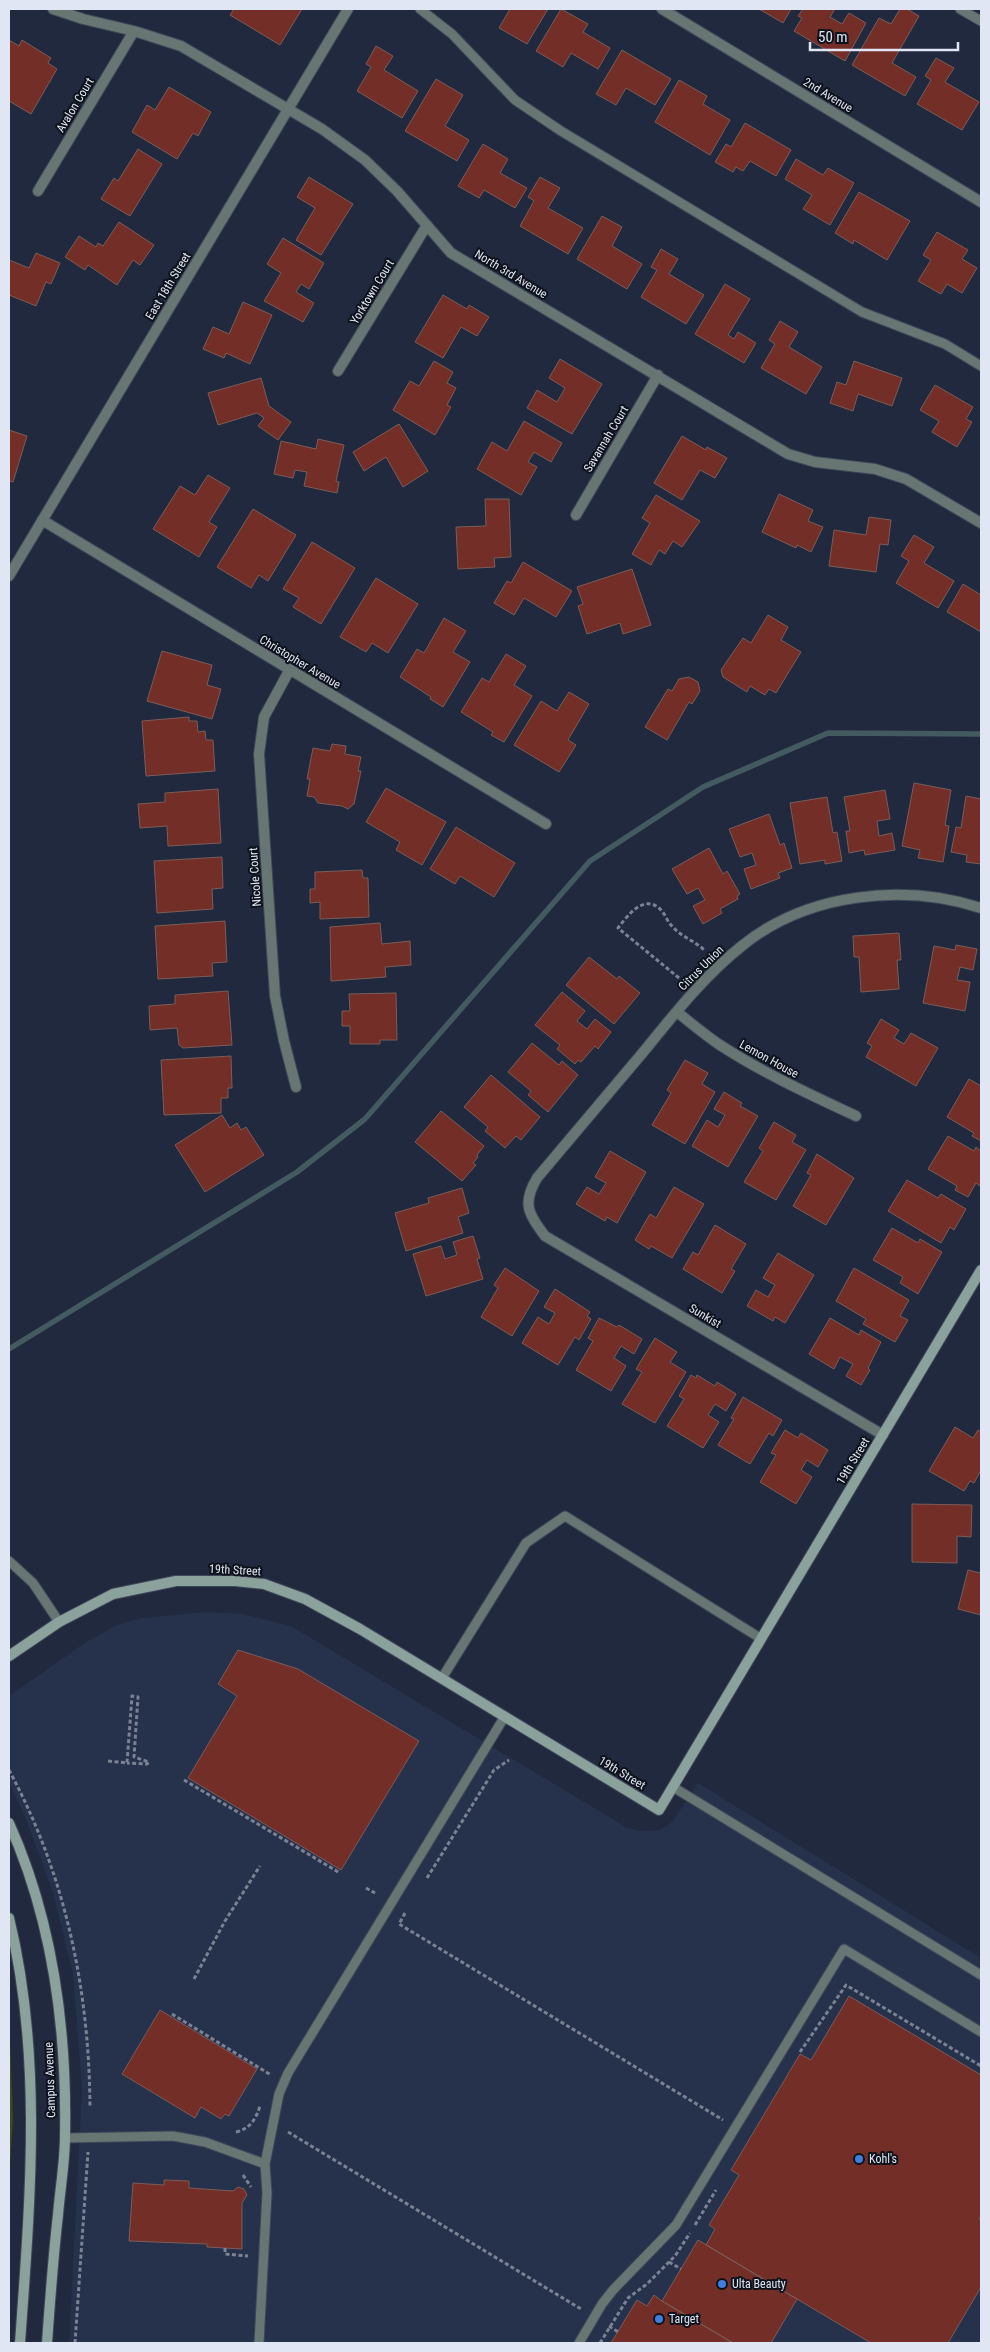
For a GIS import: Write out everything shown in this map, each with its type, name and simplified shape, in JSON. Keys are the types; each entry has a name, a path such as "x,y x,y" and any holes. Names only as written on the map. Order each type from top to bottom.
{"main road":[{"name":"19th Street","path":"9,1656 59,1622 113,1594 176,1581 235,1581 264,1584 305,1599 442,1678 660,1810 760,1638 981,1270"},
{"name":"Campus Avenue","path":"9,1823 38,1899 50,1950 60,2020 65,2138 47,2343"},
{"name":"Campus Avenue","path":"9,1918 22,1979 30,2076 29,2212 20,2343"}],"street":[{"name":"North 3rd Avenue","path":"53,9 181,46 322,129 365,160 451,253 788,454 815,462 875,469 906,479 981,523"},
{"name":"East 18th Street","path":"9,576 348,9"},
{"name":"2nd Avenue","path":"662,9 981,202"},
{"name":"Avalon Court","path":"38,191 134,32"},
{"name":"Yorktown Court","path":"338,371 427,225"},
{"name":"Savannah Court","path":"576,515 658,375"},
{"name":"Christopher Avenue","path":"42,520 289,671 546,824"},
{"name":"Nicole Court","path":"289,671 264,718 258,754 276,996 284,1041 296,1086"},
{"name":"Citrus Union","path":"528,1207 528,1193 537,1178 703,980 744,944 780,921 818,906 856,898 896,895 928,896 981,908"},
{"name":"Lemon House","path":"677,1012 718,1044 752,1064 796,1088 856,1116"},
{"name":"Sunkist","path":"528,1207 534,1221 545,1236 883,1435"}],"lane":[{"path":"420,9 452,34 515,100 560,131 862,312 945,344 981,366"},
{"path":"960,9 981,21"},
{"path":"442,1678 526,1543 565,1516 760,1638"},
{"path":"9,1561 33,1582 59,1622"},
{"path":"259,2343 267,2193 265,2164 279,2094 288,2074 505,1716"},
{"path":"672,1787 981,1975"},
{"path":"579,2343 602,2304 613,2290 676,2225 844,1949 981,2032"},
{"path":"65,2138 173,2136 205,2142 265,2164"}],"path":[{"path":"679,978 618,928 631,911 644,904 656,906 662,911 672,927 705,951"},
{"path":"108,1761 147,1764 149,1762 134,1757 138,1697 132,1696 127,1762"},
{"path":"427,1878 494,1770 509,1760"},
{"path":"9,1770 28,1806 66,1910 85,2008 90,2106"},
{"path":"184,1780 279,1834 340,1873"},
{"path":"194,1979 225,1921 260,1866"},
{"path":"366,1888 375,1893"},
{"path":"405,1913 399,1924 723,2120"},
{"path":"797,2057 846,1985 981,2066"},
{"path":"172,2014 254,2065 272,2074 268,2081"},
{"path":"236,2132 248,2127 254,2120 262,2102"},
{"path":"288,2132 581,2309"},
{"path":"75,2343 88,2150"},
{"path":"244,2175 252,2189"},
{"path":"600,2343 628,2298 647,2284 675,2256 718,2186"},
{"path":"225,2248 225,2254 248,2257 248,2248"},
{"path":"669,2262 680,2270"},
{"path":"609,2326 618,2332"}],"shaded area":[{"path":"205,1612 243,1614 291,1626 626,1827 639,1831 660,1830 672,1822 698,1783 981,1958 981,2343 69,2343 82,2089 73,1974 53,1892 24,1814 9,1784 9,1696 86,1642 117,1625 142,1618"}],"green space":[{"path":"9,2014 13,2119 9,2181"}],"building":[{"path":"234,9 302,9 280,45 230,15"},
{"path":"510,9 548,9 527,44 499,28"},
{"path":"561,9 588,24 583,32 610,48 598,69 571,53 563,67 536,51"},
{"path":"759,9 791,9 783,23"},
{"path":"803,9 835,9 830,17 842,24 849,13 866,23 845,61 794,31 802,18 798,16"},
{"path":"900,9 907,9 919,16 892,63 916,77 905,96 852,65 879,18 891,24"},
{"path":"9,40 19,46 22,40 51,58 48,63 57,69 31,114 9,101"},
{"path":"376,46 393,56 384,70 418,91 402,118 357,91 371,67 366,64"},
{"path":"622,50 671,79 655,105 626,88 616,105 596,94"},
{"path":"936,58 954,68 945,82 979,102 962,130 917,104 931,80 925,76"},
{"path":"436,79 463,95 445,126 469,140 457,161 405,131"},
{"path":"679,80 707,96 703,104 730,120 710,155 655,122"},
{"path":"169,87 211,112 198,136 193,133 177,159 132,132 147,105 155,110"},
{"path":"745,123 791,150 776,176 750,161 743,171 736,167 733,172 715,162 726,144 731,147"},
{"path":"483,144 508,159 500,173 527,188 515,208 484,190 479,198 458,186"},
{"path":"138,149 162,164 130,216 101,199 114,178 118,181"},
{"path":"796,159 823,175 828,168 854,183 830,225 803,209 812,195 785,179"},
{"path":"309,177 353,204 321,255 296,240 315,208 297,197"},
{"path":"540,177 560,188 548,208 583,228 568,254 520,226 534,201 528,197"},
{"path":"859,192 910,221 887,260 854,240 853,244 835,233"},
{"path":"602,216 622,227 612,246 642,264 627,289 577,259"},
{"path":"119,222 154,245 140,265 133,260 117,285 88,265 85,270 65,257 79,236 96,247 98,243 103,246"},
{"path":"937,232 968,250 962,259 977,268 962,293 947,284 941,294 918,281 931,260 923,255"},
{"path":"283,238 324,263 309,289 301,284 296,292 314,303 303,322 264,301 281,273 267,264"},
{"path":"661,249 678,259 669,274 704,295 686,324 641,297 657,270 651,267"},
{"path":"36,253 60,263 51,284 46,282 36,306 9,295 9,260 29,268"},
{"path":"725,284 750,299 728,335 734,339 738,332 756,343 744,363 695,334"},
{"path":"443,295 467,309 469,305 489,317 477,336 461,327 443,358 415,342"},
{"path":"243,302 272,315 250,364 226,353 224,358 203,349 213,327 229,334"},
{"path":"780,321 798,332 789,347 822,367 806,394 761,368 775,344 769,340"},
{"path":"560,359 602,384 572,434 527,408 537,390 557,402 565,388 549,378"},
{"path":"434,361 453,372 447,383 456,388 447,405 451,407 435,435 393,410 410,381 419,386"},
{"path":"854,361 902,378 892,406 858,394 853,411 830,403 837,382 846,385"},
{"path":"261,378 269,406 291,422 278,440 258,426 264,418 257,413 218,425 208,393"},
{"path":"935,385 973,407 966,419 972,422 957,447 932,432 939,421 920,410"},
{"path":"524,421 562,443 551,462 534,452 528,462 537,467 521,495 477,469 492,442 507,451"},
{"path":"399,424 428,471 403,487 386,457 364,471 353,452"},
{"path":"9,430 27,436 13,482 9,481"},
{"path":"682,436 706,450 707,447 727,458 715,478 700,470 682,500 654,483"},
{"path":"318,439 344,445 336,481 339,482 337,493 304,486 307,472 295,470 293,478 274,474 281,441 316,449"},
{"path":"208,475 230,488 209,522 217,527 199,557 153,529 180,486 195,495"},
{"path":"779,494 813,510 808,521 823,527 811,552 797,545 796,548 762,532"},
{"path":"656,495 700,521 682,547 673,541 665,554 659,550 651,565 632,554 650,523 642,518"},
{"path":"485,499 509,499 511,557 494,558 495,567 458,569 456,527 486,526"},
{"path":"253,509 296,535 268,581 259,575 251,588 217,567"},
{"path":"869,517 891,520 888,545 880,544 876,572 829,566 834,530 866,535"},
{"path":"914,535 934,547 924,563 954,581 938,608 896,583 909,561 901,556"},
{"path":"312,542 355,568 321,624 293,607 299,598 283,589"},
{"path":"523,562 572,591 556,617 524,598 514,615 494,603 507,581 511,583"},
{"path":"632,569 651,625 623,634 620,623 587,634 578,606 583,604 577,587"},
{"path":"376,578 418,604 388,653 372,643 366,652 340,637"},
{"path":"963,584 981,595 981,632 947,612"},
{"path":"768,615 788,627 781,640 801,652 776,693 769,689 765,695 750,686 747,692 723,677 721,670 743,638 751,643"},
{"path":"444,618 466,631 453,652 470,662 443,707 400,677 417,649 424,653"},
{"path":"162,651 212,665 207,685 221,689 212,719 147,701"},
{"path":"506,654 526,666 514,685 532,696 504,742 491,735 493,732 461,712 482,678 489,682"},
{"path":"689,677 698,682 700,691 692,704 689,702 667,740 645,727 668,689 672,691 679,679"},
{"path":"569,692 589,704 568,740 576,745 559,772 514,745 541,701 557,711"},
{"path":"189,717 189,721 197,721 198,732 205,731 206,740 213,740 215,771 146,776 142,721"},
{"path":"332,744 346,746 345,754 361,757 358,771 361,771 354,804 348,809 342,806 318,803 314,797 307,796 310,779 307,779 313,748 330,751"},
{"path":"914,783 951,790 945,825 949,826 943,862 918,858 920,850 902,846"},
{"path":"386,788 446,822 422,865 396,850 400,842 366,822"},
{"path":"218,789 221,843 168,846 167,826 140,828 138,804 165,802 165,793"},
{"path":"885,790 890,819 877,821 879,836 892,833 895,850 865,855 864,850 849,853 846,831 850,831 844,797"},
{"path":"966,796 981,799 981,864 966,862 967,855 951,852 956,827 961,828"},
{"path":"827,797 833,833 837,832 842,861 825,864 825,860 800,864 790,803"},
{"path":"769,814 780,845 784,843 792,868 778,873 780,878 751,889 744,869 756,865 752,853 740,857 729,829"},
{"path":"456,827 515,863 494,897 460,876 455,884 430,869"},
{"path":"709,848 723,874 727,871 740,894 737,896 738,899 720,909 722,913 703,924 693,906 705,900 698,888 687,894 672,869"},
{"path":"222,857 223,888 212,889 213,909 157,913 154,861"},
{"path":"362,870 363,878 368,878 369,917 320,919 320,902 310,903 310,889 315,889 315,872"},
{"path":"225,921 227,962 212,963 213,976 158,979 155,926"},
{"path":"380,923 382,944 410,941 411,965 385,967 386,977 331,981 330,927"},
{"path":"899,933 901,960 897,960 899,989 861,992 859,957 854,957 853,936"},
{"path":"956,945 977,949 973,970 960,967 957,980 970,982 965,1011 923,1003 934,946 955,950"},
{"path":"589,957 617,979 619,976 640,993 614,1024 566,985"},
{"path":"228,991 232,1045 183,1048 179,1045 177,1028 150,1030 149,1006 175,1004 175,995"},
{"path":"562,992 585,1011 577,1021 587,1029 595,1019 611,1032 598,1049 595,1046 581,1062 578,1060 575,1064 557,1049 560,1045 535,1025"},
{"path":"396,993 397,1040 380,1040 380,1044 350,1044 350,1026 342,1026 342,1011 350,1011 349,994"},
{"path":"881,1019 899,1030 894,1038 904,1044 911,1033 938,1048 916,1086 866,1057 872,1046 867,1043"},
{"path":"532,1043 559,1065 562,1061 578,1075 548,1112 528,1095 531,1091 508,1072"},
{"path":"231,1056 232,1088 228,1088 228,1098 221,1098 221,1113 164,1115 161,1060"},
{"path":"685,1060 708,1073 702,1084 715,1092 685,1144 652,1125 671,1093 667,1090"},
{"path":"491,1075 540,1117 521,1140 516,1136 505,1148 485,1131 488,1127 464,1107"},
{"path":"969,1079 981,1086 981,1141 972,1136 974,1133 947,1117"},
{"path":"724,1092 742,1103 740,1106 758,1116 728,1167 692,1146 707,1120 718,1127 725,1115 714,1109"},
{"path":"441,1111 484,1146 473,1163 476,1165 462,1181 415,1142"},
{"path":"222,1115 230,1128 237,1123 241,1130 246,1127 264,1155 205,1192 175,1145"},
{"path":"774,1122 796,1135 792,1142 806,1150 776,1200 744,1182 763,1151 759,1148"},
{"path":"948,1136 974,1151 976,1147 981,1151 981,1183 980,1186 976,1183 968,1197 955,1190 957,1186 928,1169"},
{"path":"610,1151 646,1172 617,1223 607,1217 605,1221 576,1204 587,1187 599,1194 606,1183 595,1177"},
{"path":"817,1154 854,1178 826,1225 793,1206 811,1175 807,1173"},
{"path":"907,1180 938,1198 941,1194 966,1209 954,1230 950,1227 941,1243 888,1211"},
{"path":"674,1187 704,1204 672,1258 651,1246 649,1249 635,1240 650,1214 656,1218"},
{"path":"462,1188 469,1213 458,1217 463,1233 406,1251 395,1213 429,1203 428,1198"},
{"path":"715,1225 746,1244 731,1269 735,1271 722,1293 683,1269 693,1252 698,1255"},
{"path":"892,1228 918,1243 920,1239 942,1252 918,1294 900,1283 903,1277 873,1260"},
{"path":"473,1236 480,1258 477,1259 483,1279 426,1296 413,1254 441,1246 445,1259 457,1255 453,1242"},
{"path":"778,1253 814,1275 785,1323 775,1317 773,1321 747,1306 756,1290 768,1297 775,1285 763,1278"},
{"path":"505,1268 539,1291 512,1336 481,1317 498,1288 494,1285"},
{"path":"854,1268 909,1300 900,1316 908,1320 895,1342 863,1324 866,1319 836,1301"},
{"path":"555,1289 590,1312 587,1316 591,1319 579,1340 575,1337 558,1365 522,1343 538,1317 549,1324 555,1313 544,1307"},
{"path":"599,1318 617,1327 619,1325 642,1339 634,1354 621,1346 614,1358 626,1366 611,1391 576,1370 593,1341 588,1338"},
{"path":"830,1318 859,1335 861,1330 881,1342 868,1368 870,1370 861,1385 846,1376 853,1364 840,1357 834,1369 809,1354"},
{"path":"655,1338 677,1352 670,1362 686,1372 655,1423 622,1404 642,1372 636,1369"},
{"path":"691,1375 696,1378 697,1375 715,1386 717,1382 736,1394 726,1411 715,1404 708,1415 719,1422 703,1448 667,1426 684,1399 679,1396"},
{"path":"743,1397 782,1420 773,1436 769,1433 750,1464 718,1445 734,1419 731,1418"},
{"path":"955,1427 973,1438 978,1430 981,1432 981,1470 974,1483 970,1481 964,1491 929,1471"},
{"path":"785,1430 798,1438 801,1433 828,1450 818,1467 807,1460 801,1470 812,1477 796,1504 760,1482 776,1455 771,1453"},
{"path":"912,1504 972,1505 971,1537 957,1536 957,1563 912,1562"},
{"path":"968,1570 980,1573 981,1570 981,1615 958,1609"},
{"path":"238,1650 298,1669 419,1741 341,1870 188,1778 237,1696 218,1684"},
{"name":"Kohl's","path":"849,1996 981,2075 981,2216 979,2219 981,2220 981,2287 948,2343 871,2343 706,2245 715,2229 709,2225 739,2175 731,2170 800,2054 811,2060"},
{"path":"160,2010 257,2069 229,2116 225,2114 221,2119 201,2107 195,2118 122,2074"},
{"path":"164,2180 189,2181 189,2188 233,2191 238,2187 244,2189 247,2195 242,2203 242,2249 207,2247 207,2244 129,2241 133,2183 164,2185"},
{"name":"Ulta Beauty","path":"698,2240 797,2299 771,2343 733,2343 662,2301"},
{"name":"Target","path":"654,2295 733,2343 611,2343 637,2300 647,2306"}],"waterway":[{"path":"9,1349 297,1172 365,1119 590,861 703,787 828,733 981,734"}],"place":[{"name":"Kohl's","path":"859,2159"},
{"name":"Ulta Beauty","path":"722,2284"},
{"name":"Target","path":"659,2319"}]}
